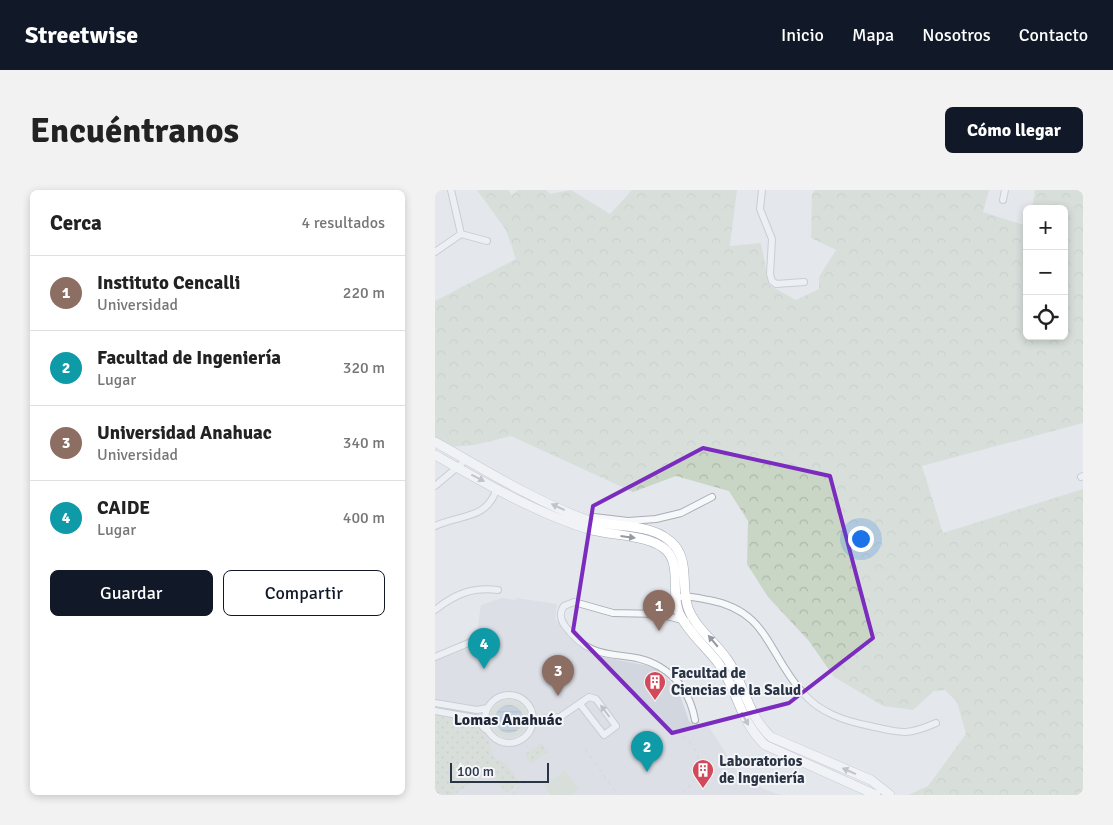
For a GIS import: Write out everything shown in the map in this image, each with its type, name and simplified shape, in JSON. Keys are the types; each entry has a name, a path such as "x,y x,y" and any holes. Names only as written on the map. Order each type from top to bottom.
{"main road":[{"path":"435,442 545,501 587,520 648,530 670,540 679,550 683,561 688,619 718,664 744,718 765,745 876,795"},
{"path":"435,454 497,488 580,527 610,535 645,539 659,545 672,559 675,598 680,614 688,619 727,658 752,714 766,732 771,737 871,780 890,795"}],"street":[{"path":"451,190 461,234"},
{"path":"762,190 760,209 772,239 770,274 773,282 776,284 804,282"},
{"path":"1003,200 1005,190"},
{"path":"435,252 461,234 487,241"},
{"path":"435,486 467,459"},
{"path":"435,526 481,512 491,502 497,488"},
{"path":"587,520 594,517 627,521 656,519 681,513 712,497"},
{"path":"435,610 449,599 475,589 498,590"},
{"path":"675,598 685,596 724,603 742,611 764,633 803,694 837,719 897,732 914,733 936,723"},
{"path":"688,619 659,614 613,613 573,602 564,606 560,615 562,622 571,634 593,651 603,655 642,659 665,670 678,682 687,696 695,720"},
{"path":"435,657 471,642"},
{"path":"435,703 477,710 487,708 499,697 515,696 528,705 533,720 532,728 522,740 510,744 503,743 488,732 475,718 435,711"},
{"path":"533,720 560,717 589,697 596,699 616,726 604,736 580,704"},
{"path":"487,708 485,724 488,732"}],"path":[{"path":"669,729 681,734 689,742 700,768 694,783 679,795"},
{"path":"522,740 528,748"},
{"path":"585,749 618,795"},
{"path":"509,795 525,783"}],"highlighted area":[{"path":"703,448 830,476 873,638 789,703 672,733 573,631 593,506"}],"shaded area":[{"path":"502,598 515,600 516,598 557,604 555,619 579,645 602,657 650,666 661,672 679,692 689,721 695,726 709,727 739,774 766,790 781,795 435,795 435,661 475,646 481,605"}],"green space":[{"path":"477,190 508,190 512,195 518,190 546,190 550,194 571,190 610,214 632,190 737,190 730,246 761,243 769,285 796,300 819,289 819,277 836,250 811,238 812,194 815,190 989,190 983,212 1023,225 1023,340 1068,340 1068,205 1033,205 1035,190 1083,190 1083,423 922,466 943,533 1083,489 1083,795 908,795 928,786 966,734 957,702 945,690 934,691 913,710 883,706 834,677 809,641 768,597 747,564 748,521 729,491 676,476 633,492 511,436 475,445 435,448 435,301 516,259 506,230"},
{"path":"509,700 522,706 528,719 522,732 509,738 496,732 490,719 496,706"},
{"path":"435,713 473,723 486,736 493,757 506,763 520,783 506,793 489,770 454,795 435,793 437,791 435,787"},
{"path":"541,743 548,752 531,764 524,755"},
{"path":"565,770 579,789 571,795 551,795 544,786"}],"water":[{"path":"509,705 519,709 523,719 519,729 509,733 499,729 495,719 499,709"}],"place":[{"name":"Instituto Cencalli","path":"659,631"},
{"name":"CAIDE","path":"484,669"},
{"name":"Universidad Anahuac","path":"558,696"},
{"name":"Facultad de Ciencias de la Salud","path":"655,701"},
{"name":"Facultad de Ingeniería","path":"647,772"},
{"name":"Laboratorios de Ingeniería","path":"703,789"}],"district":[{"name":"Lomas Anahuác","path":"508,719"}]}
